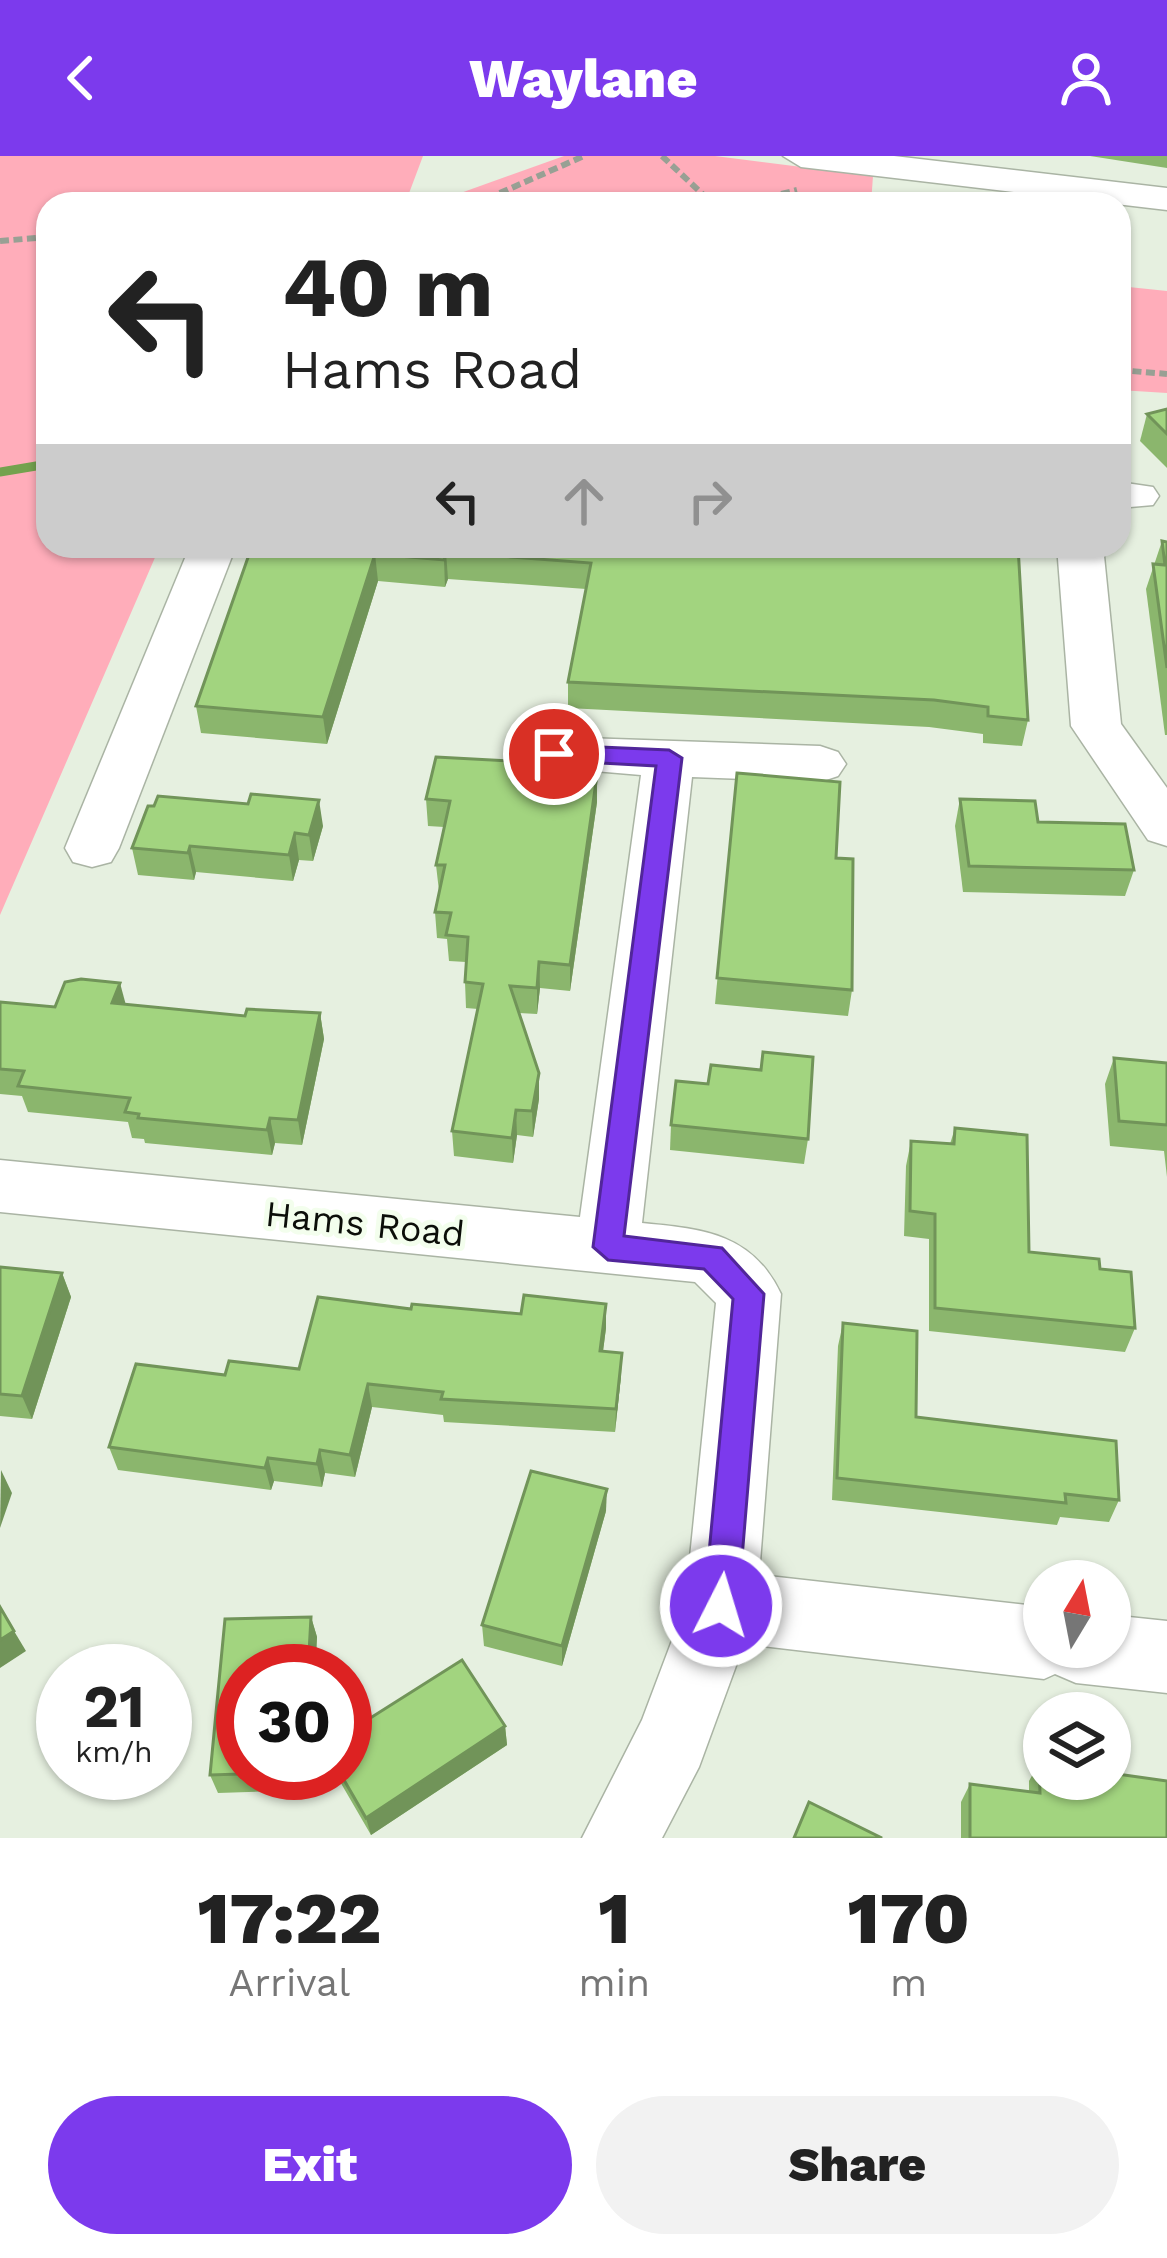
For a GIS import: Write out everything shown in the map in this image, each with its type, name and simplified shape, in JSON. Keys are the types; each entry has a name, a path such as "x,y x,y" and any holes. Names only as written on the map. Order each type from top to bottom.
{"street":[{"path":"801,156 1001,168 1126,192"},
{"path":"1131,193 1167,200"},
{"path":"92,848 208,558"},
{"path":"1081,558 1096,726 1167,827"},
{"path":"554,754 820,764"},
{"path":"608,1247 669,758"},
{"path":"113,794 165,796"},
{"name":"Hams Road","path":"0,1186 711,1257 748,1294 721,1606"},
{"path":"620,1838 672,1740 721,1606 1023,1641"},
{"path":"1131,1654 1167,1658"}],"path":[{"path":"502,192 584,156"},
{"path":"662,156 700,192"},
{"path":"0,241 36,238"},
{"path":"1131,371 1167,374"}],"shaded area":[{"path":"0,156 423,156 410,192 36,192 36,558 155,558 0,915"},
{"path":"564,156 715,156 873,176 872,192 464,192"},
{"path":"1131,287 1167,291 1167,393 1131,391"}],"building":[{"path":"1167,409 1167,434 1147,414"},
{"path":"1162,541 1167,542 1167,668 1153,564 1165,565"},
{"path":"248,558 374,558 323,717 196,706"},
{"path":"525,558 1019,558 1028,720 988,716 988,707 934,700 568,682 591,563"},
{"path":"436,757 588,765 586,774 597,775 570,965 539,962 537,988 510,986 539,1073 532,1111 516,1110 512,1138 452,1131 483,984 465,982 468,937 446,935 451,913 435,912 445,865 436,865 450,801 426,799"},
{"path":"737,773 840,782 836,858 853,859 852,990 717,978"},
{"path":"251,794 319,800 309,835 295,833 289,855 190,846 188,853 132,848 148,806 154,806 158,796 248,804"},
{"path":"960,799 1035,801 1038,822 1125,824 1134,870 969,866"},
{"path":"65,982 120,983 112,1003 245,1016 247,1009 320,1013 298,1120 270,1118 267,1130 138,1118 139,1114 125,1112 130,1098 18,1086 24,1071 0,1069 0,1002 55,1007"},
{"path":"763,1052 813,1057 808,1139 671,1125 676,1081 708,1084 711,1065 761,1070"},
{"path":"1114,1058 1167,1063 1167,1125 1119,1121"},
{"path":"955,1128 1027,1135 1029,1252 1099,1259 1100,1269 1131,1272 1135,1328 935,1308 935,1214 910,1211 911,1141 954,1144"},
{"path":"0,1267 62,1273 22,1396 0,1394"},
{"path":"524,1295 606,1304 600,1351 622,1353 616,1409 441,1399 443,1392 368,1384 350,1455 320,1450 317,1464 268,1458 265,1468 109,1447 136,1364 225,1375 229,1361 299,1369 318,1297 411,1309 412,1304 521,1314"},
{"path":"843,1323 917,1331 916,1417 1116,1441 1119,1500 1065,1494 1066,1503 837,1478"},
{"path":"531,1471 607,1489 562,1646 482,1625"},
{"path":"0,1607 14,1631 0,1640"},
{"path":"311,1617 310,1644 223,1644 225,1619"},
{"path":"462,1660 505,1726 366,1818 356,1800 372,1800 372,1717"},
{"path":"216,1713 216,1775 210,1775"},
{"path":"1131,1776 1167,1781 1167,1838 970,1838 970,1784 1023,1791 1023,1800 1131,1800"},
{"path":"809,1802 882,1838 794,1838"}],"waterway":[{"path":"0,472 36,466"}],"route":[{"path":"554,754 669,758 608,1247 711,1257 748,1294 721,1606"}]}
